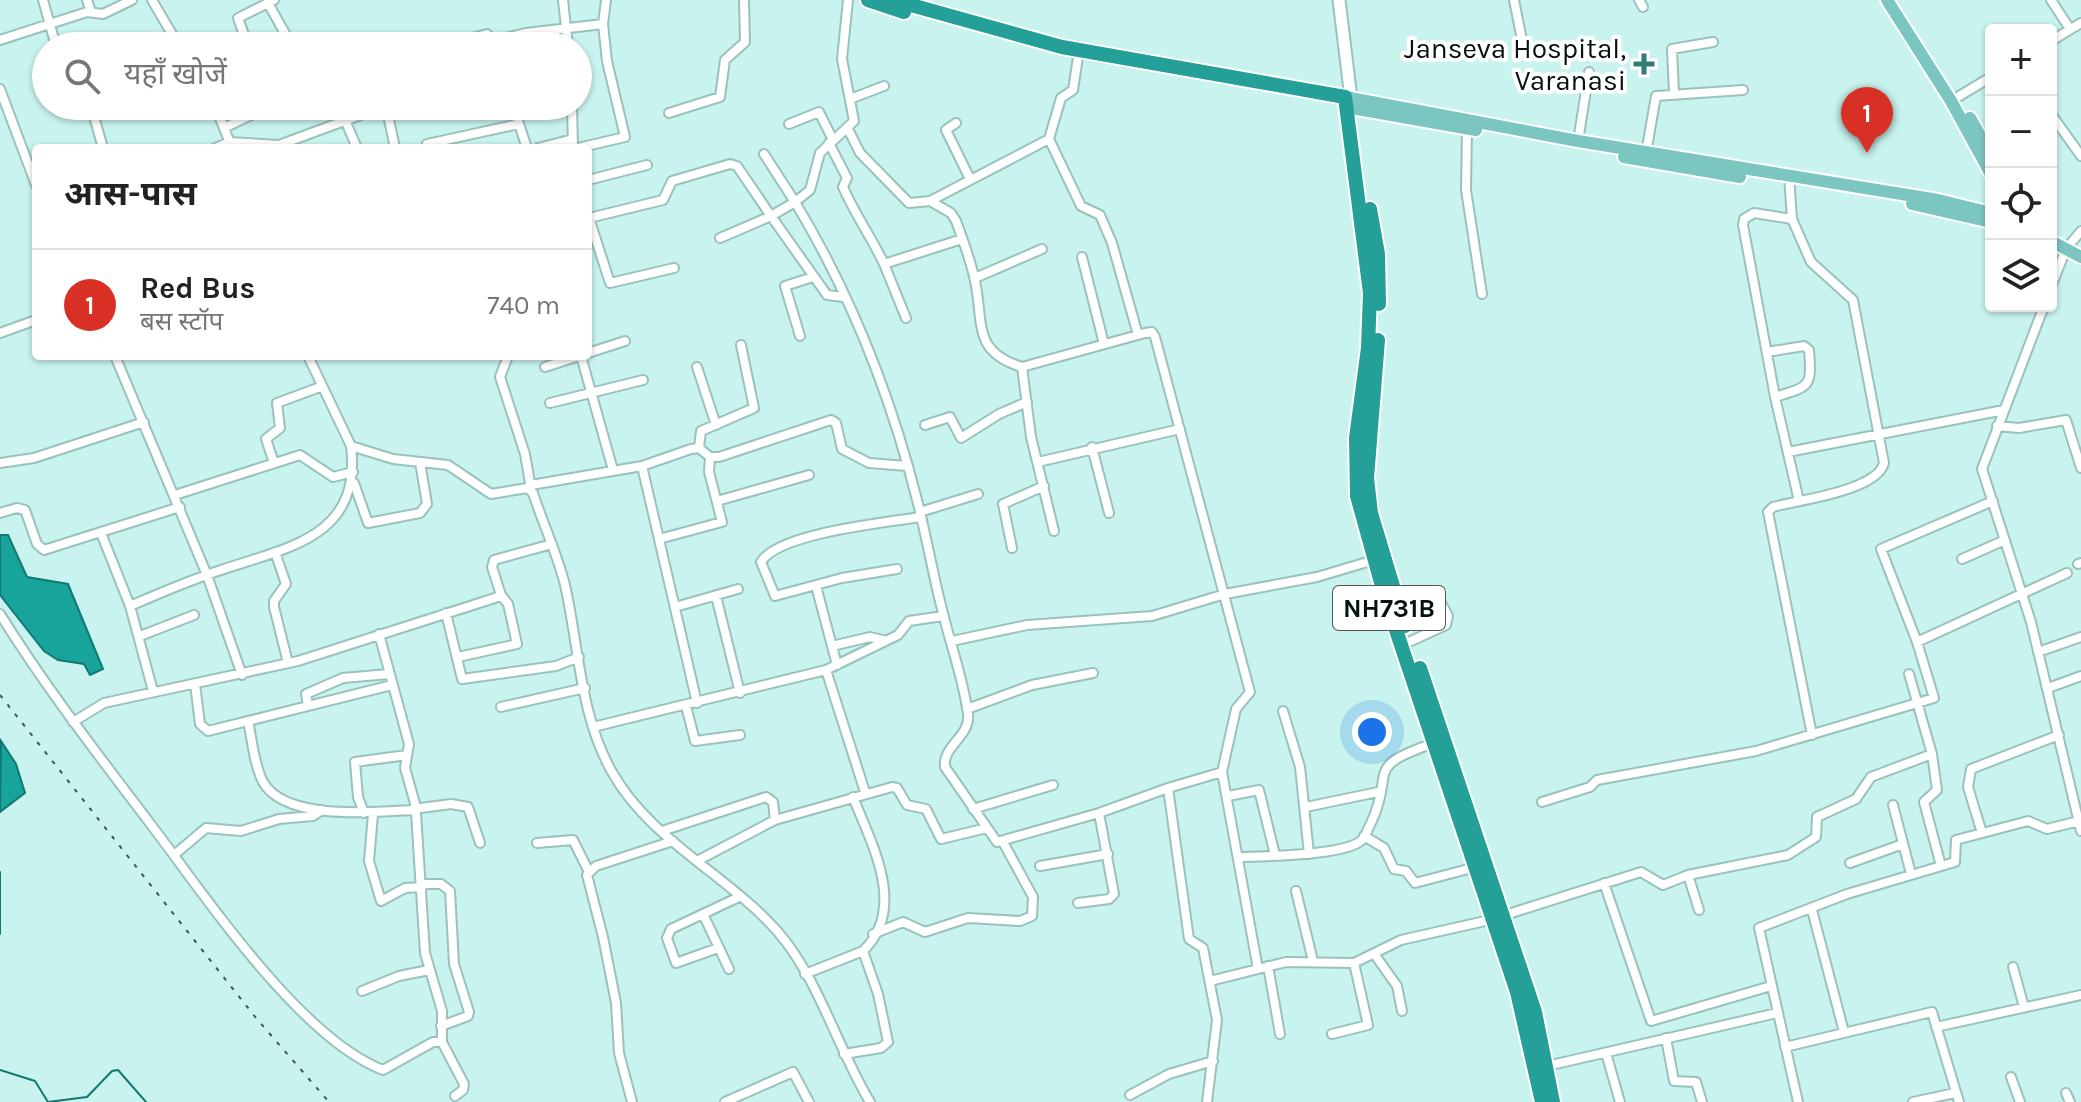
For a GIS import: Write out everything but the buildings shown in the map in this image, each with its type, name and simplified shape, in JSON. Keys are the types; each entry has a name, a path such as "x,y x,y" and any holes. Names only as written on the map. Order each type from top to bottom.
{"highway":[{"path":"868,0 1003,40 1078,57 1348,100"},
{"path":"893,0 1062,47 1348,100"},
{"path":"1348,100 1379,280 1367,478 1371,513 1500,917 1535,1012 1553,1102"},
{"name":"NH731B","path":"1348,100 1370,293 1368,348 1356,438 1357,496 1374,560 1476,867 1500,917 1542,1102"}],"main road":[{"path":"1887,0 1985,143"},
{"path":"1896,0 1954,99 1988,168"},
{"path":"1348,100 1467,129 1789,180 1938,200 1985,212"},
{"path":"1348,100 1944,209 1985,220"},
{"path":"2060,252 2081,257"},
{"path":"2060,252 2081,266"}],"street":[{"path":"43,0 53,32"},
{"path":"87,0 91,12"},
{"path":"0,40 91,12 103,14 132,0"},
{"path":"152,0 171,32"},
{"path":"563,0 566,32"},
{"path":"581,144 625,137 608,66 603,24 606,0"},
{"path":"669,113 720,97 725,60 745,42 744,0"},
{"path":"720,238 771,216 810,190 820,153 854,121 842,59 848,0"},
{"path":"1339,0 1348,100"},
{"path":"1514,0 1522,40"},
{"path":"2051,0 2070,29"},
{"path":"243,32 238,18 271,2 285,32"},
{"path":"2057,37 2081,23"},
{"path":"552,32 603,24"},
{"path":"1674,93 1672,49 1713,42"},
{"path":"1078,57 1073,90 1061,98 1049,139 1081,206 1100,215 1112,243 1138,335"},
{"path":"1578,141 1589,72"},
{"path":"1954,99 1985,81"},
{"path":"850,99 884,86"},
{"path":"0,89 32,174"},
{"path":"1646,153 1654,98 1674,93 1743,90"},
{"path":"789,124 819,112 847,178 843,186 849,201 861,225 869,231 906,318"},
{"path":"95,120 102,144"},
{"path":"221,120 231,144"},
{"path":"224,128 241,120"},
{"path":"285,144 345,120 355,144"},
{"path":"389,120 394,144"},
{"path":"518,120 526,144"},
{"path":"573,120 575,144"},
{"path":"2057,122 2081,156"},
{"path":"956,123 946,130 970,179"},
{"path":"427,144 519,124"},
{"path":"848,129 860,153 909,203 930,201 1049,139"},
{"path":"1467,129 1466,190 1482,294"},
{"path":"301,137 304,144"},
{"path":"764,154 795,202 881,381 921,514 967,709 966,730 944,761 949,775 994,839 1003,842 1222,772"},
{"path":"592,215 663,200 672,181 730,164 737,166 813,277 830,298 843,297"},
{"path":"592,179 647,165"},
{"path":"1789,180 1792,219 1811,262 1853,300 1884,463 1881,472 1843,491 1773,507 1768,515 1812,735"},
{"path":"930,201 951,213 975,278 987,345 1003,362 1022,367 1138,335 1152,332 1155,337 1250,692 1236,709 1222,772 1258,969"},
{"path":"1792,219 1754,213 1744,219 1775,397 1799,501"},
{"path":"592,228 610,283 674,268"},
{"path":"2060,252 2081,231"},
{"path":"884,264 962,239"},
{"path":"975,278 1042,249"},
{"path":"1082,257 1104,344"},
{"path":"800,336 785,286 813,277"},
{"path":"1798,1102 1759,928 1847,894 1956,860 1953,841 2028,821 2047,829 2080,826 2023,594 1982,469 2042,312"},
{"path":"0,333 32,321"},
{"path":"592,352 625,341"},
{"path":"710,457 699,448 698,434 754,408 741,345"},
{"path":"1767,352 1804,346 1809,350 1811,380 1807,386 1775,397"},
{"path":"117,360 180,507 242,675"},
{"path":"310,360 351,446 353,477 368,523 420,513 427,504 420,462"},
{"path":"506,360 500,377 531,488 564,584 593,727 612,774 662,831 777,931 805,974 870,1102"},
{"path":"545,367 567,360"},
{"path":"581,360 613,470"},
{"path":"697,367 716,425"},
{"path":"1022,367 1038,462 1054,531"},
{"path":"550,403 643,380"},
{"path":"274,463 266,439 280,428 277,403 320,387"},
{"path":"925,425 950,417 961,438 999,414 1027,402"},
{"path":"1788,452 1878,432 2004,410"},
{"path":"710,457 831,420 836,423 842,449 869,463 907,466"},
{"path":"1997,426 2019,428 2066,420 2078,442 2081,468"},
{"path":"0,463 34,458 144,422"},
{"path":"1038,462 1180,429"},
{"path":"351,446 393,459 456,469 491,494 642,466 699,448"},
{"path":"1092,447 1109,513"},
{"path":"175,495 300,455 333,477 353,477"},
{"path":"659,539 722,522 709,472 710,457"},
{"path":"642,466 697,703"},
{"path":"717,501 809,475"},
{"path":"130,606 207,575 301,545 327,525 353,477"},
{"path":"1012,548 1003,504 1044,486"},
{"path":"897,569 775,596 762,558 802,537 921,514 978,494"},
{"path":"1542,802 1590,787 1597,780 1756,751 1918,704 1935,695 1882,548 1993,501"},
{"path":"0,513 17,508 25,510 37,544 44,550 180,507"},
{"path":"101,533 140,636 153,691"},
{"path":"1962,559 2005,540"},
{"path":"458,657 517,644 508,604 501,595 492,567 494,560 552,544"},
{"path":"275,552 286,584 274,601 274,607 288,663"},
{"path":"952,641 1027,625 1152,616 1225,594 1317,577 1374,560"},
{"path":"1917,642 2067,573"},
{"path":"816,586 837,665"},
{"path":"675,607 738,589"},
{"path":"73,722 104,703 288,663 501,595"},
{"path":"716,596 740,693"},
{"path":"1401,613 1440,601 1448,616 1446,625 1411,641"},
{"path":"446,613 462,679 556,666 579,657"},
{"path":"0,614 73,722 293,1004 342,1046 383,1070 433,1042 442,1042"},
{"path":"140,636 194,615"},
{"path":"593,727 826,670 898,635 909,621 943,616"},
{"path":"379,634 409,744 405,768 418,819 429,970 442,1011 442,1042 464,1084 463,1090 455,1096"},
{"path":"832,646 870,637 883,640"},
{"path":"2038,652 2081,637"},
{"path":"826,670 865,792"},
{"path":"967,709 1032,685 1093,673"},
{"path":"308,706 306,694 343,678 389,674"},
{"path":"1909,674 1932,754 1937,790 1924,802 1941,866"},
{"path":"2048,688 2081,676"},
{"path":"195,684 204,729 215,731 392,685"},
{"path":"501,707 585,688"},
{"path":"686,706 695,741 740,735"},
{"path":"1283,711 1300,767 1309,854"},
{"path":"248,721 260,774 270,792 322,810 369,814 451,804 468,807 480,843"},
{"path":"1982,833 1968,787 1971,769 2059,735"},
{"path":"1239,857 1309,854 1356,843 1364,836 1373,818 1381,775 1388,764 1407,752 1434,743"},
{"path":"1210,981 1268,966 1313,961 1354,963 1401,940 1500,917 1635,872 1645,873 1663,885 1688,875 1788,855 1816,837 1817,817 1856,799 1871,777 1932,754"},
{"path":"407,755 355,762 358,797 369,814 369,861 381,901 405,888 422,885 441,884 450,891 454,964 469,1012 468,1016 441,1026"},
{"path":"973,809 1053,785"},
{"path":"697,861 775,820 865,792 897,788 907,805 926,809 941,839 987,828"},
{"path":"1168,788 1189,939 1203,948 1217,1020 1207,1102"},
{"path":"1228,796 1259,790 1275,855"},
{"path":"1306,807 1378,792"},
{"path":"662,831 766,797 773,802 775,820"},
{"path":"805,974 863,951 886,902 884,884 853,797"},
{"path":"1893,805 1911,874"},
{"path":"174,855 206,828 241,831 279,819 313,816 322,810"},
{"path":"1078,903 1113,897 1099,813"},
{"path":"1364,836 1381,845 1394,869 1406,871 1412,882 1476,867"},
{"path":"537,843 573,840 588,870 616,1003 620,1060 632,1102"},
{"path":"588,870 673,841"},
{"path":"873,934 903,922 925,932 968,918 1020,921 1032,916 1033,897 1003,842"},
{"path":"1850,863 1903,844"},
{"path":"1040,866 1108,854"},
{"path":"1688,875 1699,910"},
{"path":"1604,883 1651,1021 1771,986"},
{"path":"1296,891 1313,961"},
{"path":"718,948 681,963 672,960 668,932 739,897"},
{"path":"1812,910 1844,1032"},
{"path":"703,914 729,969"},
{"path":"844,1054 881,1048 888,1042 878,994 863,951"},
{"path":"1375,955 1397,986 1402,1011"},
{"path":"1332,1034 1368,1025 1354,963"},
{"path":"1268,966 1280,1034"},
{"path":"2013,967 2024,1007"},
{"path":"362,991 399,976 429,970"},
{"path":"1936,1027 2081,995"},
{"path":"1785,1047 1932,1012 1957,1097 1913,1102"},
{"path":"1547,1066 1777,1013"},
{"path":"1666,1038 1674,1081 1696,1082 1702,1102"},
{"path":"1606,1053 1620,1102"},
{"path":"1130,1095 1169,1074 1213,1061"},
{"path":"725,1102 793,1072 809,1102"},
{"path":"2011,1077 2020,1102"}],"water":[{"path":"0,535 8,535 27,577 68,584 103,669 90,675 84,664 58,660 44,651 0,595"},
{"path":"1,741 16,764 25,793 0,812"}],"waterway":[{"path":"0,872 0,934"},
{"path":"0,1070 35,1081 48,1102 87,1097 112,1071 118,1070 146,1102"}],"railway":[{"path":"0,695 256,1018 329,1102"}],"place":[{"name":"Janseva Hospital, Varanasi","path":"1644,64"},
{"name":"Red Bus","path":"1867,153"}]}
